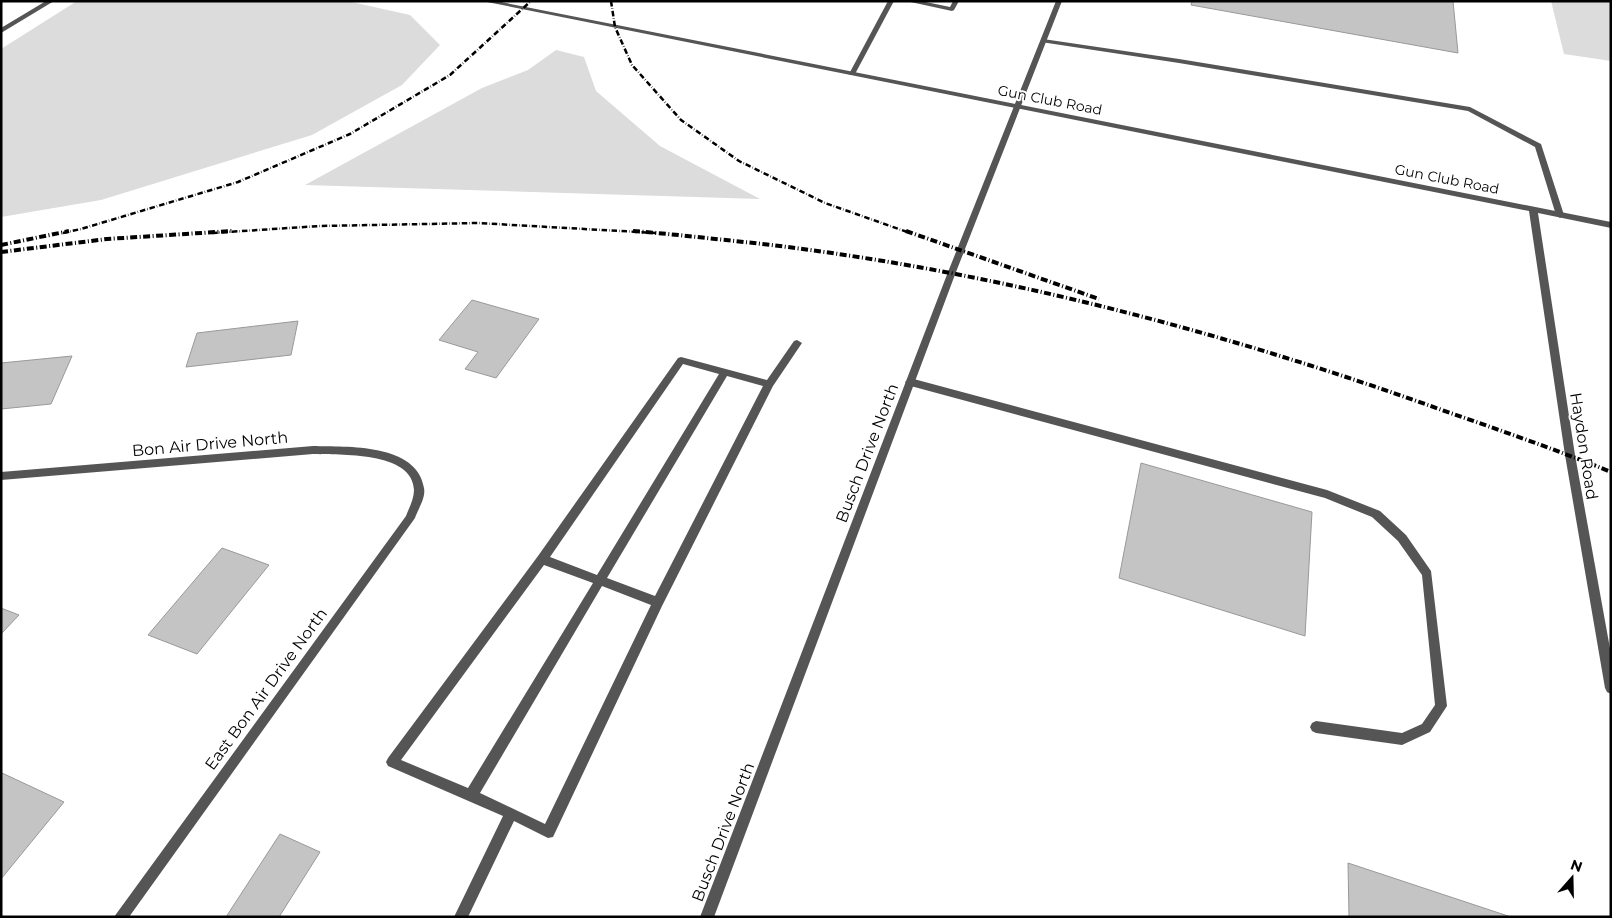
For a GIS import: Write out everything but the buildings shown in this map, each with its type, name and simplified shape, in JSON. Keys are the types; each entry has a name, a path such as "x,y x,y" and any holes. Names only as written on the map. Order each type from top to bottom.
{"street":[{"path":"1,31 51,1"},
{"name":"Gun Club Road","path":"485,1 1611,225"},
{"path":"852,74 891,1"},
{"path":"909,1 952,9 956,1"},
{"name":"Busch Drive North","path":"707,917 910,382 1059,1"},
{"path":"1043,42 1179,61 1470,109 1538,146 1560,215"},
{"name":"Haydon Road","path":"1533,209 1570,455 1611,688"},
{"path":"769,384 681,360 542,559 392,762 512,813 548,832 658,602 769,384 797,343"},
{"path":"471,796 725,371"},
{"path":"910,382 1327,494 1376,514 1402,538 1427,574 1441,706 1426,728 1402,739 1316,726"},
{"name":"Bon Air Drive North","path":"1,476 313,450 364,452 400,461 415,475"},
{"name":"East Bon Air Drive North","path":"121,917 410,518 419,490 415,475"},
{"path":"542,559 658,602"},
{"path":"461,917 512,813"}],"shaded area":[{"path":"77,1 347,1 410,15 440,45 402,85 312,135 101,200 1,217 1,49"},
{"path":"1551,1 1611,1 1611,61 1564,54"},
{"path":"556,50 584,57 596,91 660,146 760,199 305,185 482,88 528,70"}],"railway":[{"path":"63,233 238,182 350,134 450,75 531,1"},
{"path":"611,1 615,27 632,65 681,120 739,161 825,203 910,233"},
{"path":"212,233 320,226 478,223 655,233"},
{"path":"1,245 69,231"},
{"path":"1,252 107,239 232,231"},
{"path":"633,231 655,233"},
{"path":"906,231 1099,299"},
{"path":"655,233 840,254 925,268 1094,304 1178,326 1343,376 1518,437 1611,472"}]}
